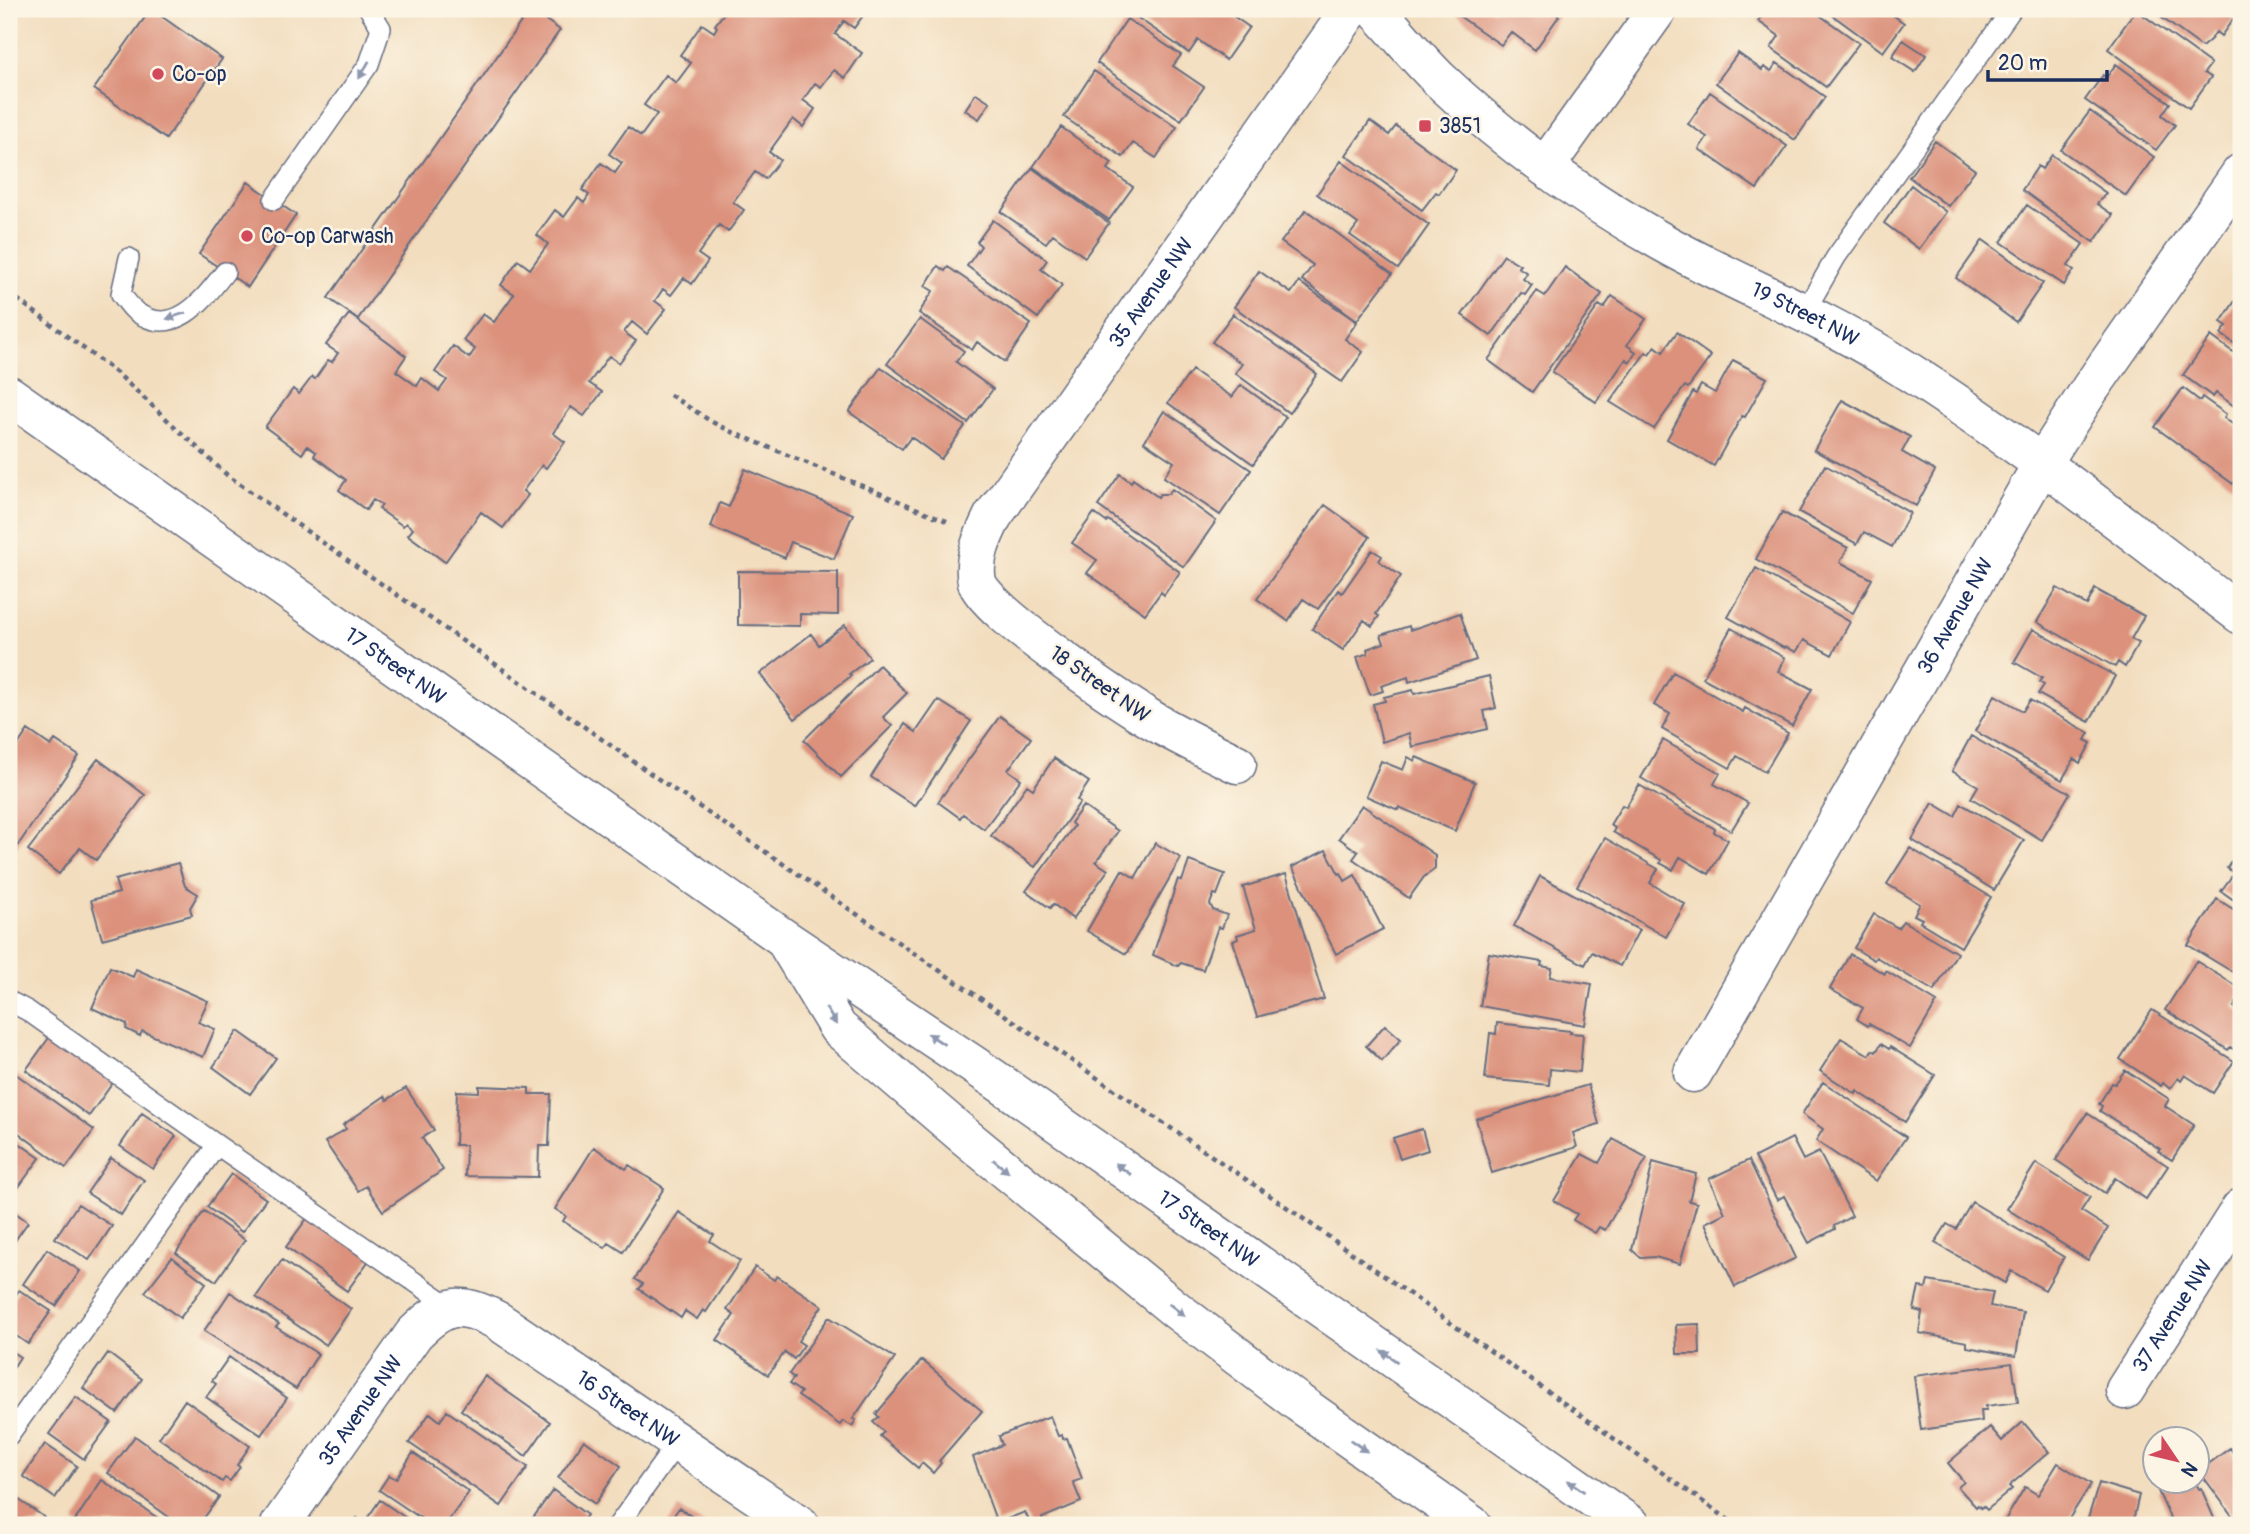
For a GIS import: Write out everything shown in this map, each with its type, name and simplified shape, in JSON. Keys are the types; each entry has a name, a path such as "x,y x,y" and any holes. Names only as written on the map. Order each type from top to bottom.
{"street":[{"name":"35 Avenue NW","path":"978,585 976,568 984,536 993,516 1351,9"},
{"name":"19 Street NW","path":"1376,9 1438,77 1474,111 1545,167 1665,244 1804,313 1887,358 2042,464 2241,615"},
{"path":"1545,167 1658,9"},
{"name":"36 Avenue NW","path":"1693,1073 2042,464 2090,389 2241,173"},
{"name":"17 Street NW","path":"9,395 782,937 993,1078 1632,1525"},
{"name":"18 Street NW","path":"978,585 987,598 1019,628 1140,712 1237,764"},
{"name":"17 Street NW","path":"782,937 838,1028 1175,1308 1299,1403 1472,1525"},
{"name":"37 Avenue NW","path":"2125,1390 2241,1208"},
{"name":"35 Avenue NW","path":"280,1525 414,1335 433,1316 451,1307"},
{"name":"16 Street NW","path":"451,1307 469,1308 498,1321 800,1525"}],"lane":[{"path":"274,200 369,64 381,28 369,9"},
{"path":"1804,313 1836,257 2011,9"},
{"path":"129,258 121,294 136,312 159,321 181,318 203,301 225,272"},
{"path":"9,1001 28,1011 451,1307"},
{"path":"9,1435 217,1145"},
{"path":"618,1525 677,1443"}],"path":[{"path":"9,293 118,374 227,475 668,785 1291,1210 1736,1525"},
{"path":"670,395 732,432 984,536"}],"building":[{"name":"Co-op","path":"151,9 222,59 166,139 94,89"},
{"path":"530,9 560,30 358,319 328,298"},
{"path":"718,9 865,9 867,10 854,28 844,21 835,34 862,53 845,78 834,70 821,87 815,83 803,100 815,109 803,127 793,119 769,152 780,160 765,179 755,172 733,202 744,210 728,232 719,225 698,254 708,261 692,284 684,278 671,295 663,289 655,301 666,309 647,334 632,322 624,332 636,341 619,363 609,356 589,383 602,392 584,416 571,407 553,433 565,442 546,468 542,465 523,491 528,495 503,528 481,512 445,562 408,535 413,529 406,523 403,526 379,509 382,505 373,500 366,510 339,490 346,480 314,456 316,452 307,446 302,454 265,427 293,389 299,394 312,377 315,379 328,360 332,362 338,353 326,345 349,314 406,356 396,371 417,386 422,378 439,391 447,380 435,372 453,346 469,358 475,349 463,340 483,314 494,322 514,294 501,285 518,260 530,269 548,244 537,235 555,210 564,217 578,198 584,203 589,195 582,190 601,163 615,173 622,163 609,154 628,127 641,136 657,114 644,105 666,75 676,83 691,63 680,55 702,24 714,32 717,27 715,25 724,13"},
{"path":"1144,9 1223,9 1249,27 1226,60 1198,40 1189,53 1138,18"},
{"path":"1240,9 1255,9 1250,16"},
{"path":"1449,9 1549,9 1559,16 1535,50 1511,32 1501,45"},
{"path":"1767,9 1811,9 1859,43 1826,87 1771,48 1779,36 1758,21"},
{"path":"1824,9 1898,9 1893,15 1904,23 1883,52"},
{"path":"2168,9 2229,9 2236,15 2221,36 2216,32 2202,47 2162,18"},
{"path":"2136,10 2211,64 2204,73 2211,77 2189,108 2108,49"},
{"path":"1127,19 1181,55 1173,66 1204,87 1181,120 1097,63"},
{"path":"1903,40 1926,55 1915,72 1892,57"},
{"path":"1738,53 1762,70 1764,67 1771,71 1777,63 1825,97 1795,140 1716,83"},
{"path":"2116,64 2170,103 2162,115 2175,125 2156,150 2085,100 2103,75 2106,78"},
{"path":"1094,71 1177,127 1156,158 1133,143 1123,157 1064,117"},
{"path":"1710,92 1787,146 1757,189 1699,149 1707,137 1688,124"},
{"path":"976,93 990,102 979,119 965,110"},
{"path":"2090,111 2154,157 2126,196 2061,150"},
{"path":"1370,121 1389,135 1396,126 1456,170 1439,194 1436,192 1422,210 1346,155"},
{"path":"1061,127 1112,163 1108,169 1133,187 1109,220 1033,167"},
{"path":"1935,141 1975,170 1948,206 1909,177"},
{"path":"2052,155 2106,193 2097,204 2113,215 2094,242 2022,190 2038,166 2042,169"},
{"path":"1341,161 1429,225 1398,269 1350,235 1358,224 1317,194"},
{"path":"1032,168 1109,223 1085,257 1053,234 1046,243 1001,212"},
{"name":"Co-op Carwash","path":"248,182 296,215 248,287 199,254"},
{"path":"1911,185 1946,212 1919,249 1884,223"},
{"path":"2027,205 2083,244 2068,266 2074,270 2064,285 2001,242"},
{"path":"1306,210 1392,274 1357,320 1302,280 1313,265 1281,242"},
{"path":"993,220 1047,260 1041,269 1062,285 1038,318 967,266 981,246 977,242"},
{"path":"1983,240 2043,283 2016,322 1956,278"},
{"path":"1504,255 1520,265 1518,267 1527,273 1523,279 1532,285 1525,295 1521,293 1491,336 1462,315"},
{"path":"938,266 945,271 948,267 1031,324 1005,362 977,342 972,350 919,313 933,291 925,286"},
{"path":"1565,267 1602,294 1532,392 1488,360 1537,291 1545,296"},
{"path":"1259,271 1291,293 1299,282 1357,322 1345,339 1363,352 1342,382 1234,307"},
{"path":"2241,292 2241,348 2221,334 2227,326 2221,322"},
{"path":"1612,296 1646,319 1627,345 1636,352 1630,362 1626,359 1596,402 1552,372 1599,305 1604,308"},
{"path":"1233,314 1317,374 1289,413 1235,373 1242,364 1212,342"},
{"path":"920,319 964,351 956,362 993,389 968,423 887,364"},
{"path":"1677,332 1711,356 1654,429 1610,402 1646,352 1649,354 1655,346 1663,352"},
{"path":"2211,336 2241,358 2241,411 2216,393 2213,397 2183,375"},
{"path":"1733,360 1767,378 1714,466 1667,439 1693,392 1696,394 1701,385 1715,393"},
{"path":"881,367 965,426 941,459 911,437 902,449 849,412"},
{"path":"1192,370 1232,397 1241,385 1286,417 1253,464 1168,403"},
{"path":"2183,388 2200,401 2202,397 2226,414 2224,418 2241,430 2241,472 2233,484 2155,427"},
{"path":"1842,400 1910,437 1902,452 1935,471 1916,506 1814,450"},
{"path":"1164,411 1251,470 1220,515 1164,477 1174,462 1144,442"},
{"path":"1825,465 1910,513 1892,547 1864,532 1857,544 1799,512"},
{"path":"745,469 853,514 834,559 791,542 785,558 711,527 720,503 729,507"},
{"path":"1120,474 1131,482 1133,479 1158,497 1160,494 1168,494 1172,489 1216,521 1184,567 1098,506"},
{"path":"1325,505 1370,537 1318,609 1303,599 1288,621 1257,599"},
{"path":"1782,512 1848,548 1840,562 1872,579 1853,613 1756,559"},
{"path":"1094,513 1106,522 1108,520 1180,572 1164,595 1161,592 1145,614 1087,573 1097,560 1072,543"},
{"path":"1372,550 1382,556 1379,561 1401,576 1376,614 1379,616 1372,626 1364,620 1343,650 1312,629 1338,590 1342,593"},
{"path":"1756,568 1850,622 1832,655 1804,640 1796,652 1784,648 1728,617"},
{"path":"738,571 838,572 838,615 800,614 800,626 738,625"},
{"path":"2057,588 2087,605 2095,589 2144,616 2131,639 2139,643 2125,667 2118,662 2115,667 2037,622"},
{"path":"1460,613 1476,660 1409,682 1408,677 1381,686 1383,691 1370,695 1357,657 1368,653 1367,649 1384,643 1381,635 1409,626 1410,630"},
{"path":"845,625 870,658 795,719 760,674 811,634 819,645"},
{"path":"1731,628 1785,658 1778,671 1812,689 1792,726 1703,678"},
{"path":"2033,629 2115,676 2089,722 2038,694 2044,685 2039,682 2042,678 2014,662"},
{"path":"879,665 907,693 883,717 892,726 841,777 804,740"},
{"path":"1673,672 1743,712 1745,708 1788,733 1765,772 1737,756 1730,768 1662,729 1670,714 1654,705"},
{"path":"1489,676 1496,708 1484,711 1488,729 1412,747 1409,733 1382,742 1373,704 1385,701 1384,697 1413,690 1414,694"},
{"path":"1995,695 2023,711 2030,700 2089,733 2085,740 2091,743 2080,763 2074,759 2062,780 1975,731"},
{"path":"938,700 971,721 915,806 871,777 905,724 916,732"},
{"path":"1000,716 1031,738 1008,770 1021,779 984,829 963,814 960,818 938,802"},
{"path":"28,730 51,746 55,740 79,756 14,851 9,847 9,758"},
{"path":"1971,736 2070,793 2042,840 1971,798 1978,786 1952,771"},
{"path":"1663,740 1720,773 1714,784 1748,803 1731,831 1641,778"},
{"path":"1408,757 1415,761 1416,757 1475,782 1455,831 1366,796 1381,761 1403,770"},
{"path":"1054,758 1089,782 1077,800 1080,802 1035,867 991,836 1027,785 1033,789"},
{"path":"98,759 145,795 96,860 80,848 59,874 28,850"},
{"path":"1639,785 1715,829 1714,832 1728,840 1709,874 1680,857 1673,870 1613,832 1615,828 1610,825 1622,805 1626,807"},
{"path":"1933,803 1955,816 1961,804 2024,840 1994,890 1912,840"},
{"path":"1362,805 1435,855 1435,869 1424,877 1409,898 1353,859 1358,852 1339,838"},
{"path":"1083,806 1118,831 1096,862 1108,870 1073,919 1053,904 1050,908 1026,891 1074,826 1071,823"},
{"path":"1605,838 1658,869 1650,883 1685,904 1666,937 1577,886"},
{"path":"1155,843 1181,858 1126,954 1087,931 1122,870 1135,878"},
{"path":"2241,847 2241,905 2221,891 2234,873 2227,868"},
{"path":"1910,848 1991,897 1961,947 1920,922 1922,919 1914,915 1920,904 1887,884"},
{"path":"1326,850 1345,881 1355,875 1383,929 1336,954 1292,867"},
{"path":"1189,861 1225,874 1217,895 1214,894 1210,904 1213,910 1227,915 1222,928 1218,927 1203,970 1181,963 1178,966 1153,955 1178,879 1182,881"},
{"path":"178,863 185,886 198,894 190,908 192,915 102,939 91,900 119,893 115,880"},
{"path":"1286,874 1324,999 1257,1017 1233,941 1238,939 1237,935 1256,929 1243,887"},
{"path":"1540,876 1639,930 1620,966 1592,952 1585,965 1514,926"},
{"path":"2217,899 2241,914 2241,977 2188,945"},
{"path":"1874,914 1898,928 1903,921 1957,953 1934,991 1876,957 1874,960 1854,948"},
{"path":"1489,953 1542,962 1541,966 1552,968 1550,977 1592,984 1585,1025 1480,1006"},
{"path":"1850,954 1885,974 1886,971 1937,1002 1910,1048 1857,1019 1863,1008 1830,989"},
{"path":"2196,961 2241,989 2234,1007 2241,1012 2240,1053 2230,1047 2228,1050 2165,1010"},
{"path":"110,967 133,977 136,969 208,1001 198,1022 215,1029 203,1057 142,1031 140,1036 126,1029 127,1024 92,1008"},
{"path":"2152,1010 2234,1061 2213,1093 2185,1075 2181,1081 2178,1078 2170,1089 2163,1083 2161,1086 2120,1059"},
{"path":"1497,1023 1583,1034 1580,1072 1550,1069 1549,1085 1485,1079 1490,1033 1496,1034"},
{"path":"1385,1025 1401,1039 1382,1061 1366,1046"},
{"path":"238,1031 276,1058 250,1094 213,1067"},
{"path":"51,1035 114,1081 89,1116 26,1070"},
{"path":"1841,1038 1869,1055 1872,1050 1876,1052 1881,1044 1889,1049 1890,1047 1935,1075 1905,1122 1820,1071"},
{"path":"2125,1070 2169,1099 2165,1106 2194,1125 2172,1160 2158,1151 2160,1149 2100,1111 2102,1106 2099,1104 2112,1083 2115,1084"},
{"path":"13,1072 94,1130 66,1168 9,1126 9,1078"},
{"path":"1823,1082 1906,1137 1876,1181 1816,1141 1823,1129 1802,1114"},
{"path":"1588,1085 1599,1124 1573,1133 1577,1147 1492,1173 1476,1119"},
{"path":"479,1086 529,1088 529,1094 551,1094 549,1146 539,1146 538,1177 465,1176 466,1145 455,1145 457,1091 479,1092"},
{"path":"406,1088 434,1130 422,1138 443,1170 383,1211 366,1186 358,1191 325,1142 346,1129 343,1125 385,1096 387,1100"},
{"path":"142,1113 176,1136 153,1169 120,1146"},
{"path":"2087,1113 2168,1166 2146,1199 2115,1178 2105,1193 2056,1160"},
{"path":"1422,1129 1428,1150 1400,1159 1393,1138"},
{"path":"9,1136 40,1158 12,1196 9,1193"},
{"path":"1792,1138 1803,1160 1819,1152 1852,1216 1809,1243 1784,1196 1777,1200 1755,1157"},
{"path":"1613,1139 1647,1158 1605,1230 1599,1227 1595,1233 1573,1220 1577,1214 1554,1201 1582,1154 1599,1163"},
{"path":"594,1147 626,1169 629,1165 664,1188 623,1252 609,1243 605,1248 563,1221 566,1216 555,1209"},
{"path":"111,1158 144,1180 121,1215 87,1193"},
{"path":"1749,1160 1796,1258 1735,1287 1705,1223 1725,1213 1709,1179"},
{"path":"1653,1162 1696,1174 1689,1201 1697,1203 1680,1264 1655,1257 1641,1258 1632,1250"},
{"path":"2036,1163 2090,1197 2081,1211 2108,1228 2088,1260 2007,1209"},
{"path":"231,1174 266,1199 242,1232 207,1207"},
{"path":"1972,1202 2064,1257 2045,1290 2011,1271 2005,1283 1935,1243 1947,1224 1956,1229"},
{"path":"78,1204 112,1226 89,1260 55,1238"},
{"path":"9,1208 28,1222 9,1249"},
{"path":"204,1211 245,1240 216,1281 176,1253"},
{"path":"679,1212 714,1235 710,1241 740,1261 706,1312 703,1310 697,1319 685,1311 681,1318 639,1289 643,1284 635,1279"},
{"path":"311,1213 372,1256 347,1291 286,1247"},
{"path":"47,1249 80,1271 56,1306 23,1284"},
{"path":"172,1257 206,1283 180,1318 145,1292"},
{"path":"282,1260 351,1309 326,1345 256,1297"},
{"path":"755,1267 774,1280 777,1276 822,1306 798,1341 804,1345 794,1359 785,1352 768,1375 717,1340 734,1315 727,1310"},
{"path":"1928,1281 1993,1292 1990,1306 2023,1312 2016,1356 1967,1347 1967,1342 1919,1333 1922,1312 1914,1310 1919,1287 1926,1288"},
{"path":"19,1290 51,1311 28,1344 9,1331 9,1305"},
{"path":"230,1292 279,1324 276,1327 318,1354 296,1389 204,1331"},
{"path":"829,1317 895,1358 853,1419 856,1420 852,1426 843,1421 840,1425 798,1396 801,1392 789,1384 794,1378 789,1374"},
{"path":"1699,1324 1700,1354 1677,1354 1676,1325"},
{"path":"9,1350 20,1357 9,1374"},
{"path":"108,1353 142,1379 117,1413 83,1388"},
{"path":"229,1357 287,1398 261,1435 206,1397 216,1384 212,1381"},
{"path":"922,1360 982,1411 939,1461 941,1463 933,1473 922,1463 918,1468 880,1436 884,1432 873,1422 879,1417 876,1414"},
{"path":"2012,1363 2018,1402 1986,1406 1987,1410 1981,1410 1982,1421 1921,1430 1914,1376"},
{"path":"485,1376 550,1422 526,1456 461,1410"},
{"path":"76,1397 111,1422 84,1459 49,1434"},
{"path":"185,1400 250,1446 230,1481 225,1478 222,1482 159,1438"},
{"path":"447,1411 528,1467 501,1506 409,1443 430,1413 440,1421"},
{"path":"1050,1416 1058,1436 1067,1438 1082,1479 1073,1482 1081,1502 1031,1525 1025,1512 997,1523 973,1457 1002,1445 999,1436"},
{"path":"2023,1422 2049,1452 2009,1486 2012,1489 1987,1510 1983,1506 1976,1507 1958,1487 1964,1482 1948,1463 1990,1427 2002,1441"},
{"path":"135,1436 219,1497 199,1525 180,1525 108,1473"},
{"path":"584,1440 621,1466 595,1504 558,1478"},
{"path":"45,1444 77,1466 55,1498 23,1476"},
{"path":"2230,1448 2241,1464 2241,1525 2212,1489 2212,1461"},
{"path":"413,1453 469,1492 445,1525 431,1525 379,1490 389,1475 396,1479"},
{"path":"2058,1463 2091,1484 2065,1525 2002,1525 2025,1487 2038,1495"},
{"path":"102,1480 168,1525 79,1525 74,1522"},
{"path":"2099,1483 2139,1495 2132,1525 2086,1525"},
{"path":"553,1490 587,1515 580,1525 528,1525"},
{"path":"9,1493 44,1517 38,1525 9,1525"},
{"path":"2160,1496 2204,1496 2217,1525 2173,1525"},
{"path":"380,1500 416,1525 352,1525 357,1518 364,1523"},
{"path":"679,1508 705,1525 667,1525"}],"place":[{"name":"Co-op","path":"158,74"},
{"name":"3851","path":"1425,126"},
{"name":"Co-op Carwash","path":"247,236"}]}
